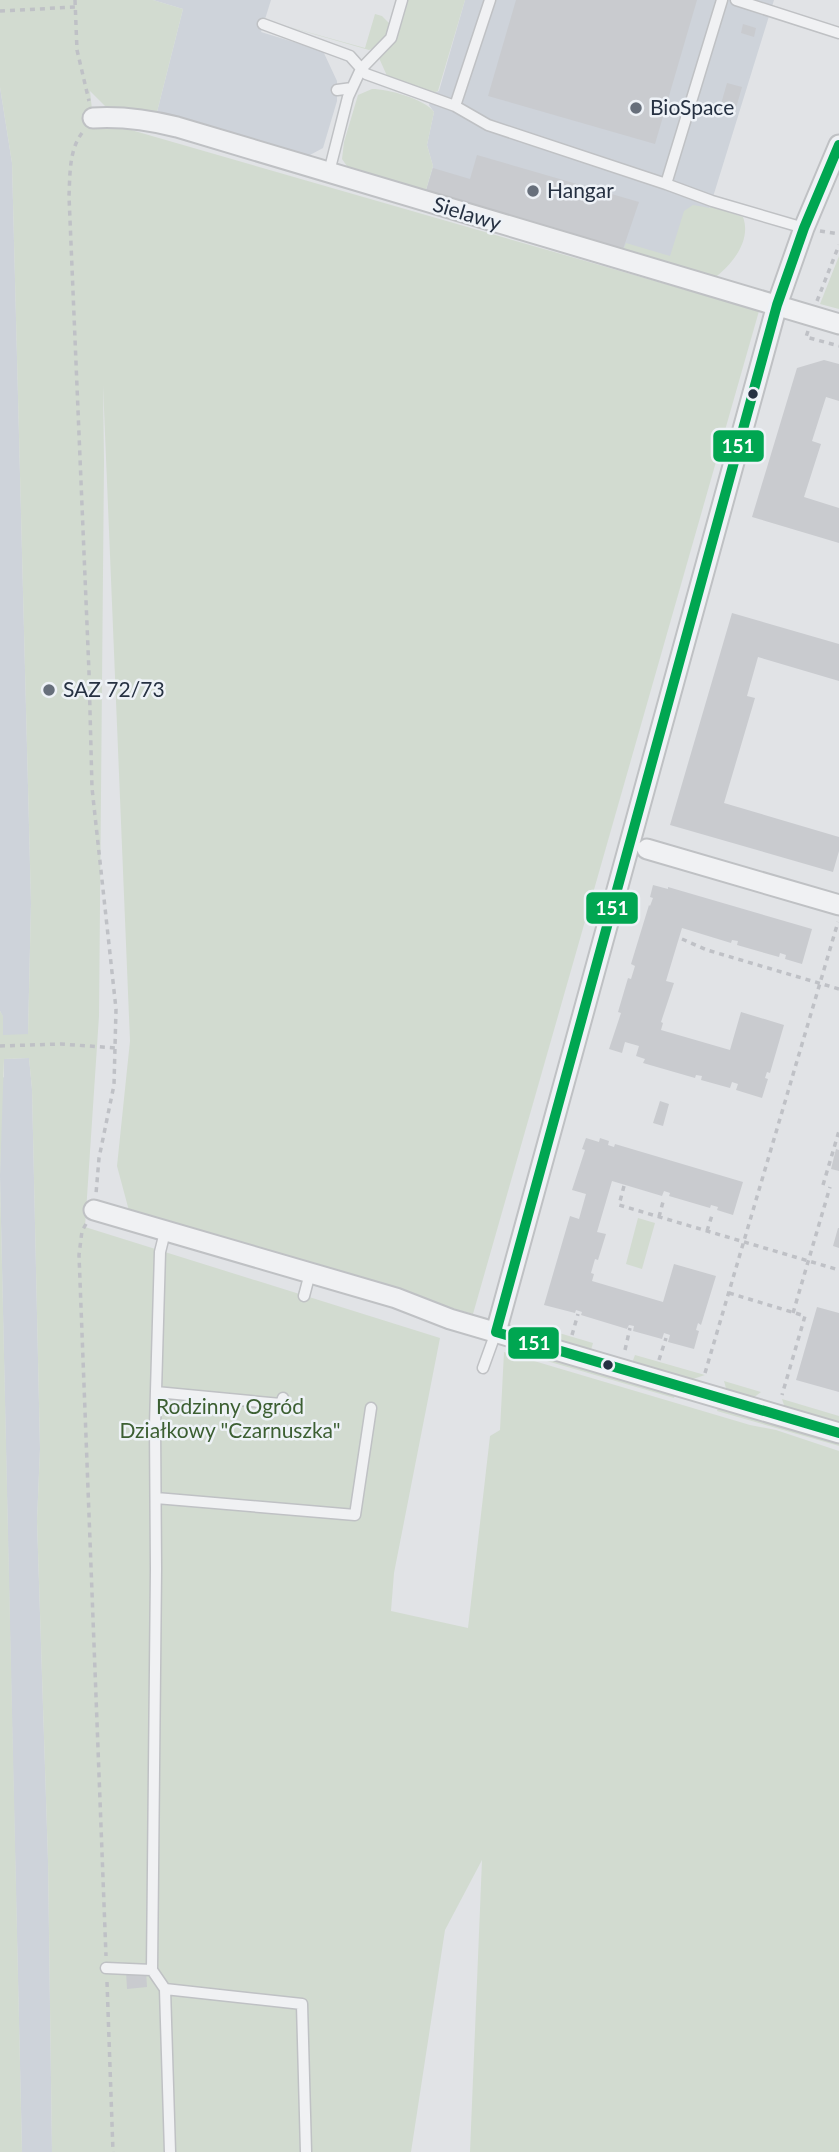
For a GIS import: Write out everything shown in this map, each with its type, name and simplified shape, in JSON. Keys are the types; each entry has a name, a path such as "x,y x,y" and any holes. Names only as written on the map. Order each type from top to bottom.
{"street":[{"name":"Sielawy","path":"93,118 145,119 839,324"},
{"path":"496,1332 777,305 804,228 839,145"},
{"path":"647,849 839,905"},
{"path":"93,1210 396,1298 450,1319 839,1433"}],"lane":[{"path":"329,172 352,88 361,69 391,38 402,0"},
{"path":"455,106 490,0"},
{"path":"666,184 722,0"},
{"path":"736,0 839,33"},
{"path":"263,24 350,55 366,74 455,106 488,125 712,201 804,228"},
{"path":"337,90 352,88"},
{"path":"165,1232 160,1252 156,1392 152,1970 165,1989 170,2152"},
{"path":"304,1296 310,1273"},
{"path":"483,1368 496,1332"},
{"path":"156,1392 281,1404 283,1398"},
{"path":"156,1499 355,1515 371,1408"},
{"path":"106,1968 152,1970"},
{"path":"165,1989 302,2004 306,2152"}],"path":[{"path":"75,0 77,50 93,118 78,138 70,165 69,196 89,672 89,734 116,1009 114,1085 99,1158 93,1210 82,1231 79,1255 113,2152"},
{"path":"0,11 76,7"},
{"path":"822,342 839,346"},
{"path":"705,1373 839,920"},
{"path":"682,939 707,950 839,989"},
{"path":"0,1046 61,1044 116,1048"},
{"path":"824,1185 839,1131"},
{"path":"624,1186 619,1205 839,1270"},
{"path":"793,1312 830,1187"},
{"path":"659,1217 664,1198"},
{"path":"707,1231 713,1212"},
{"path":"729,1293 805,1316 782,1395"},
{"path":"572,1335 578,1314"},
{"path":"625,1350 631,1328"},
{"path":"659,1360 666,1338"}],"shaded area":[{"path":"153,0 271,0 261,32 323,51 337,81 337,101 323,148 308,156 157,112 183,9"},
{"path":"465,0 774,0 691,268 426,190 433,166 427,145 434,112 429,105 433,93 439,91"},
{"path":"0,87 12,163 31,903 28,1035 3,1035 3,1017 0,1011"},
{"path":"29,1058 32,1089 40,1449 37,1521 48,1860 52,2152 22,2152 0,1176 4,1059"}],"green space":[{"name":"Rodzinny Ogród Działkowy \"Czarnuszka\"","path":"0,0 153,0 183,9 157,112 106,107 90,91 93,119 759,311 473,1314 132,1222 117,1166 130,1041 103,385 99,1016 85,1227 440,1338 394,1573 391,1611 468,1628 490,1436 500,1430 504,1352 750,1425 776,1430 839,1451 839,2152 470,2152 482,1860 445,1930 411,2152 52,2152 48,1860 37,1521 40,1449 32,1089 29,1058 4,1059 0,1176 0,1011 3,1016 3,1035 28,1034 31,903 12,163 0,87"},
{"path":"407,0 465,0 438,91 433,93 388,78 379,58 396,36"},
{"path":"375,14 382,16 389,23 389,28 384,40 369,50 275,23 365,48"},
{"path":"372,89 406,96 423,103 434,112 427,145 433,166 426,190 624,248 626,243 670,256 684,211 693,205 710,206 743,217 745,235 742,244 733,260 713,279 349,169 342,159 344,142 358,95"},
{"path":"839,256 839,309 820,304"},
{"path":"0,1176 22,2152 0,2152"},
{"path":"638,1218 655,1223 642,1269 626,1264"},
{"path":"542,1328 593,1343 591,1350 545,1337"},
{"path":"537,1353 675,1394 674,1398 540,1359"},
{"path":"635,1355 705,1375 690,1380 632,1363"},
{"path":"724,1381 761,1392 753,1398 727,1392"},
{"path":"782,1399 839,1416 839,1424 785,1408"},
{"path":"718,1407 839,1442 839,1446 717,1411"}],"building":[{"path":"516,0 697,0 655,144 488,96"},
{"path":"743,24 756,28 754,37 741,33"},
{"path":"727,83 742,87 734,115 719,111"},
{"name":"Hangar","path":"477,155 639,202 623,249 426,191 433,168 470,179"},
{"path":"824,360 839,364 839,401 826,397 812,441 821,444 804,497 839,508 839,543 752,517 797,368"},
{"path":"732,613 839,644 839,681 758,657 747,696 755,698 724,803 839,837 839,851 833,872 670,825"},
{"name":"SAZ 72/73","path":"46,686 52,687 52,695 46,694"},
{"path":"653,885 812,929 802,964 785,959 786,955 780,953 779,957 737,945 738,941 732,940 731,943 682,928 666,981 674,983 661,1022 661,1030 730,1050 741,1012 784,1025 770,1073 767,1072 765,1078 768,1079 762,1098 736,1090 738,1084 732,1082 730,1088 701,1080 702,1076 696,1075 695,1078 643,1063 645,1059 636,1056 639,1046 625,1042 622,1053 609,1049 621,1013 618,1012 628,978 631,979 635,966 631,964 653,898 650,897"},
{"path":"660,1101 669,1104 663,1126 653,1123"},
{"path":"586,1138 599,1142 600,1138 609,1141 608,1145 614,1147 615,1144 743,1182 733,1215 717,1210 718,1207 711,1205 710,1208 669,1196 670,1193 664,1191 662,1196 612,1181 597,1232 606,1234 598,1260 595,1259 592,1281 663,1302 674,1264 716,1276 701,1325 698,1323 696,1330 699,1331 694,1349 668,1342 670,1335 664,1333 662,1339 633,1331 634,1326 629,1325 627,1329 581,1315 582,1312 576,1310 575,1313 544,1305 570,1216 579,1219 586,1194 572,1190 585,1150 582,1149"},
{"path":"836,1149 839,1150 839,1171 831,1169"},
{"path":"839,1228 839,1248 833,1246"},
{"path":"817,1307 839,1313 839,1392 796,1380"},
{"path":"126,1971 146,1971 147,1987 127,1989"}],"transit line":[{"name":"151","path":"839,145 804,228 777,305 496,1332 839,1433"}],"place":[{"name":"BioSpace","path":"636,108"},
{"name":"Hangar","path":"533,191"},
{"name":"SAZ 72/73","path":"49,690"}]}
